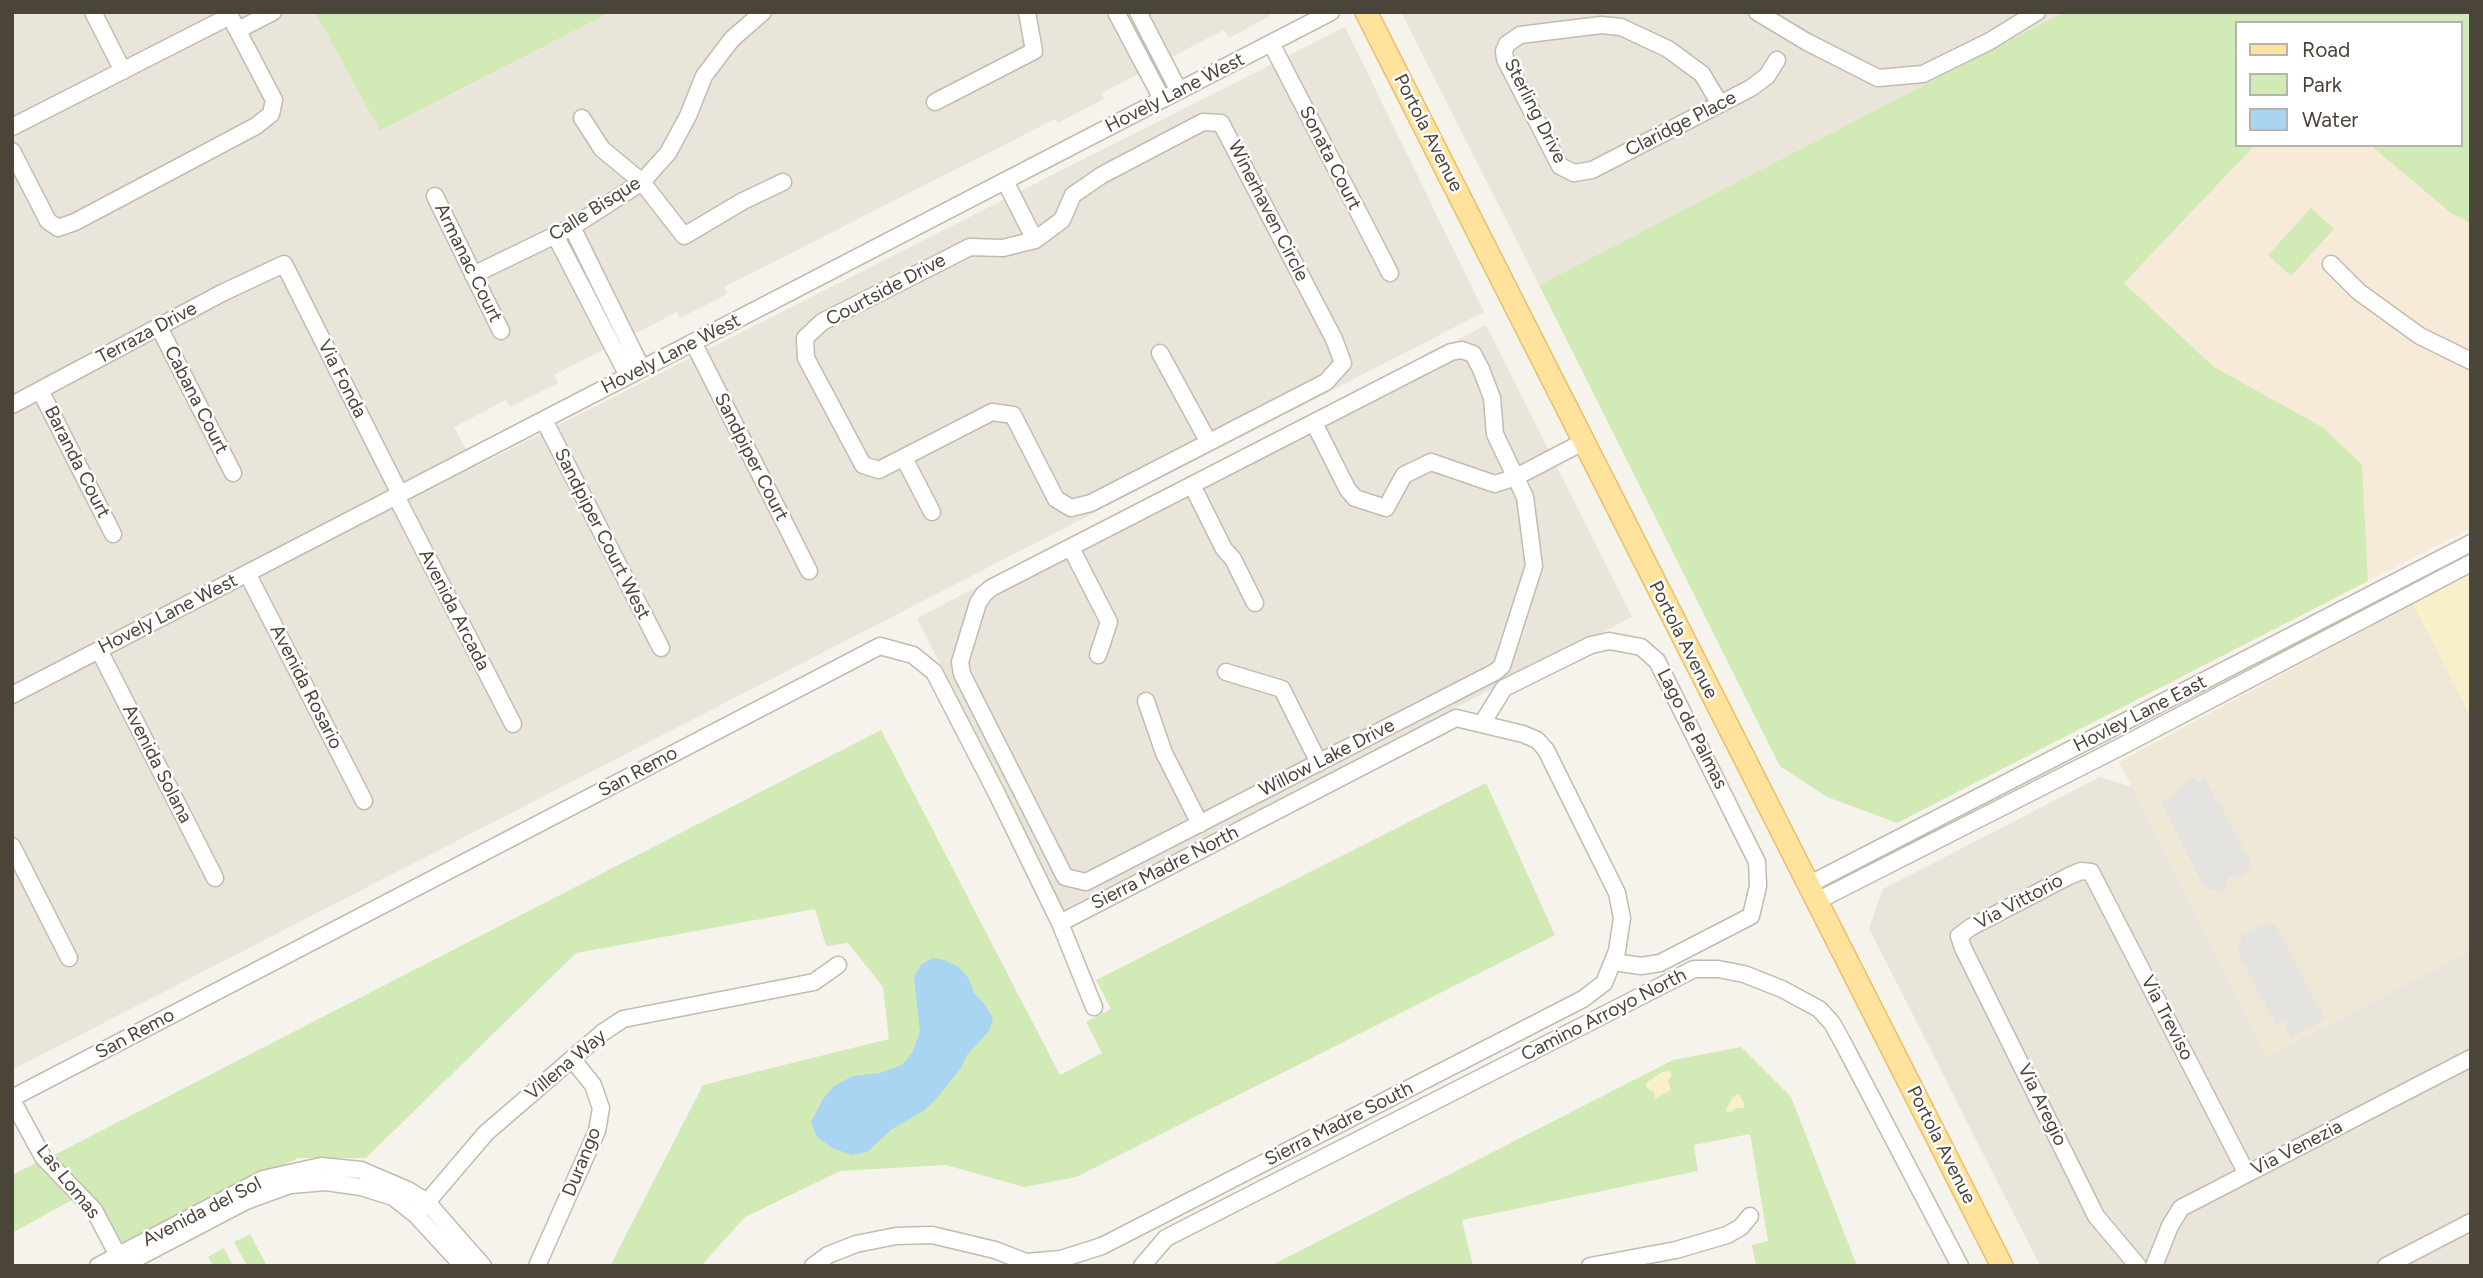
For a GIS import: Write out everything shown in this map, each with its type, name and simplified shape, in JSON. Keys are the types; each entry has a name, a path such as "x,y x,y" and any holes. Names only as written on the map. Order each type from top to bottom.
{"main road":[{"name":"Portola Avenue","path":"1367,12 2002,1266"}],"street":[{"path":"93,12 123,71"},
{"path":"12,127 232,19 273,12"},
{"name":"Calle Bisque","path":"473,275 572,227 642,182 668,153 688,116 704,76 732,39 763,12"},
{"path":"935,102 1034,51 1027,12"},
{"path":"1116,12 1162,99"},
{"path":"1138,12 1179,91"},
{"name":"Hovely Lane West","path":"12,695 1331,12"},
{"path":"1757,12 1807,42 1878,78 1923,74 1990,41 2037,12"},
{"path":"12,150 48,221 58,228 75,222 243,133 271,114 274,100 232,19"},
{"path":"1568,21 1620,27 1668,49 1702,74 1720,104"},
{"name":"Sterling Drive","path":"1568,21 1520,35 1507,44 1504,51 1505,59 1560,166 1574,173"},
{"name":"Sonata Court","path":"1271,43 1390,273"},
{"name":"Claridge Place","path":"1574,173 1592,170 1720,104 1767,76 1777,60"},
{"path":"582,118 602,149 642,182 684,236 743,201 783,182"},
{"name":"Winerhaven Circle","path":"1035,240 1062,220 1073,195 1102,175 1203,122 1221,123 1334,339 1343,363 1326,382 1208,441"},
{"path":"1005,181 1035,240"},
{"name":"Armanac Court","path":"435,196 501,331"},
{"path":"572,227 596,275 635,372"},
{"path":"555,235 580,284 635,372"},
{"name":"Courtside Drive","path":"1035,240 1003,248 970,247 822,322 805,338 806,358 863,465 879,470 992,412 1013,415 1056,499 1071,508 1091,503 1208,441"},
{"name":"Terraza Drive","path":"12,405 222,293 284,264"},
{"name":"Via Fonda","path":"284,264 398,495"},
{"path":"2331,264 2359,292 2420,336 2471,361"},
{"path":"580,284 596,275"},
{"name":"Cabana Court","path":"159,327 233,473"},
{"name":"Sandpiper Court","path":"693,342 808,572"},
{"name":"Willow Lake Drive","path":"1462,350 1473,354 1492,398 1495,434 1516,477 1525,496 1534,566 1502,666 1086,882 1065,877 962,674 960,662 978,603 984,594 991,588 1451,352 1462,350"},
{"path":"1160,353 1208,441"},
{"name":"Baranda Court","path":"40,390 113,534"},
{"name":"Sandpiper Court West","path":"544,420 660,648"},
{"path":"1314,423 1348,490 1355,498 1386,508 1404,475 1431,462 1495,484 1516,477 1583,442"},
{"path":"904,458 932,512"},
{"path":"1192,485 1255,603"},
{"name":"Avenida Arcada","path":"398,495 513,724"},
{"name":"Hovley Lane East","path":"1812,893 2195,686 2471,543"},
{"path":"1071,548 1109,622 1098,656"},
{"name":"Hovley Lane East","path":"1812,893 2122,746 2471,563"},
{"name":"Avenida Rosario","path":"247,573 364,801"},
{"name":"Lago de Palmas","path":"1483,722 1504,688 1591,645 1609,641 1641,647 1657,661 1757,862 1758,886 1751,916 1660,963 1641,966 1614,962"},
{"name":"San Remo","path":"12,1099 880,646 913,655 934,672 1060,923 1094,1007"},
{"name":"Avenida Solana","path":"99,650 215,878"},
{"path":"1226,672 1282,689 1319,763"},
{"path":"2122,746 2119,738 2122,730 2195,686"},
{"path":"1146,701 1164,753 1200,824"},
{"name":"Sierra Madre North","path":"1060,923 1456,718 1483,722 1523,733 1537,740"},
{"name":"Sierra Madre South","path":"813,1266 828,1255 856,1244 896,1236 932,1235 995,1250 1026,1262 1061,1259 1102,1246 1583,999 1604,983 1614,962 1622,918 1618,894 1546,750 1537,740"},
{"path":"12,846 69,958"},
{"name":"Via Vittorio","path":"1959,936 1996,913 2081,871"},
{"name":"Via Treviso","path":"2081,871 2091,872 2098,881 2246,1174"},
{"name":"Via Aregio","path":"1959,936 2096,1216 2138,1266"},
{"name":"Villena Way","path":"416,1215 486,1133 601,1033 623,1019 814,982 838,965"},
{"name":"Camino Arroyo North","path":"1142,1266 1167,1238 1178,1231 1694,969 1718,969 1744,974 1782,989 1819,1009 1832,1023 1960,1266"},
{"name":"Via Venezia","path":"2154,1266 2170,1226 2181,1208 2471,1058"},
{"name":"Durango","path":"537,1266 597,1131 601,1108 597,1096 593,1085 573,1060"},
{"name":"Las Lomas","path":"12,1099 43,1157 94,1210 121,1262"},
{"name":"Avenida del Sol","path":"121,1262 263,1179 321,1166 361,1170 408,1190 427,1202 482,1266"},
{"name":"Avenida del Sol","path":"98,1266 121,1262 246,1201 290,1185 326,1182 361,1187 393,1197 416,1215 463,1266"},
{"path":"1590,1266 1677,1258 1741,1227 1750,1216"},
{"path":"2386,1266 2471,1222"}],"shaded area":[{"path":"12,12 315,12 381,131 611,12 1268,12 1270,16 1229,38 1224,30 1102,93 1104,99 1058,123 1055,119 724,287 727,294 680,318 677,312 554,375 558,383 510,407 506,400 454,427 475,467 1345,27 1484,312 12,1070"},
{"path":"1401,12 2064,12 1539,285"},
{"path":"2253,147 2372,147 2452,214 2471,223 2471,528 2368,581 2362,465 2324,428 2214,367 2124,283"},
{"path":"1486,325 1632,617 1063,910 917,618"},
{"path":"2413,604 2471,717 2471,951 2267,1056 2119,762"},
{"path":"2204,776 2251,863 2246,874 2238,878 2230,876 2225,889 2219,892 2205,888 2160,800 2169,800 2186,781 2195,777 2198,783"},
{"path":"2100,777 2132,787 2267,1056 2471,951 2471,1266 2040,1266 1869,928 1883,889"},
{"path":"2268,922 2275,924 2325,1020 2291,1037 2283,1020 2277,1027 2236,949 2242,940 2240,936"}],"green space":[{"path":"315,12 611,12 380,131"},
{"path":"2064,12 2471,12 2471,223 2452,214 2372,147 2462,147 2462,21 2234,21 2234,147 2253,147 2124,283 2214,367 2324,428 2362,465 2368,581 1897,823 1827,797 1780,766 1539,285"},
{"path":"2311,208 2334,229 2291,276 2268,255"},
{"path":"881,730 1060,1075 1102,1053 1086,1022 1111,1009 1096,980 1486,783 1555,935 1076,1177 1024,1187 946,1165 840,1171 745,1217 701,1266 610,1266 703,1085 889,1039 883,987 848,943 826,946 815,909 576,953 366,1158 298,1158 122,1246 99,1204 54,1155"},
{"path":"1741,1047 1791,1097 1857,1266 1756,1266 1752,1245 1768,1241 1750,1134 1694,1145 1698,1171 1462,1220 1473,1266 1270,1266 1673,1060"},
{"path":"36,1163 72,1200 12,1233 12,1175"},
{"path":"250,1234 267,1266 247,1266 234,1242"},
{"path":"224,1248 233,1266 213,1266 208,1257"}],"sand":[{"path":"2471,575 2471,717 2413,604"},
{"path":"1669,1071 1672,1075 1668,1082 1671,1090 1655,1099 1654,1092 1647,1088 1646,1083 1662,1072"},
{"path":"1739,1094 1745,1105 1743,1108 1725,1111 1733,1097"}],"water":[{"path":"933,958 959,967 969,979 974,993 993,1018 989,1031 967,1055 961,1068 936,1099 922,1112 892,1129 867,1152 852,1155 832,1148 817,1137 811,1122 823,1099 834,1086 853,1076 880,1073 902,1065 912,1053 920,1032 914,976 921,965"}]}
